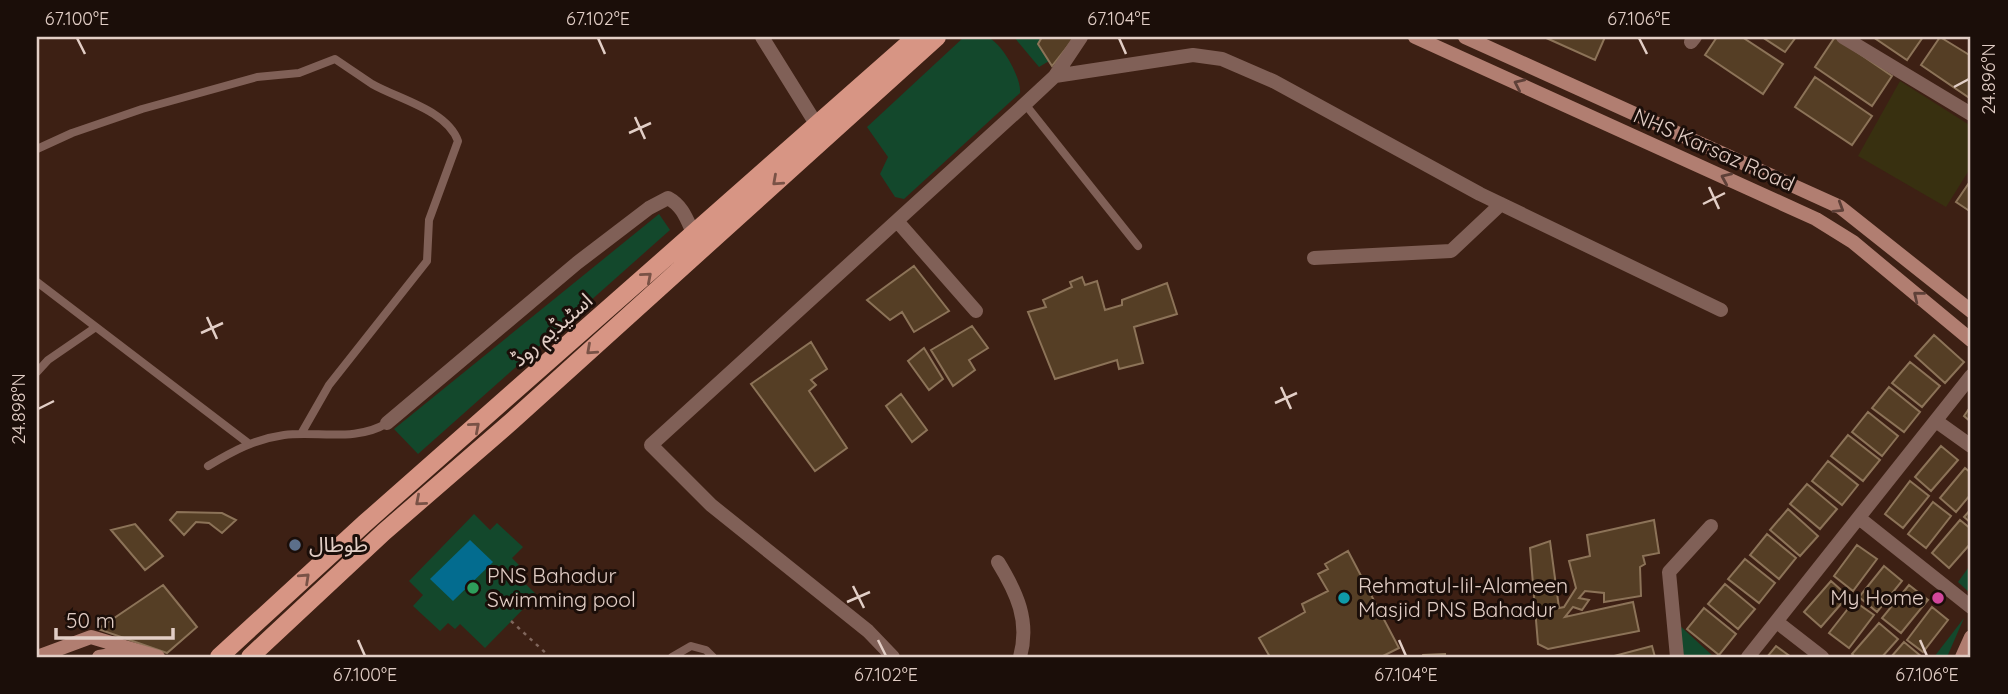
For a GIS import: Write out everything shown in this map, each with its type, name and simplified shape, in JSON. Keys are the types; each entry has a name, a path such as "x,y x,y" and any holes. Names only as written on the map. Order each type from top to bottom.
{"main road":[{"name":"اسٹیڈیم روڈ","path":"219,657 365,523 818,127 916,37"},
{"name":"اسٹیڈیم روڈ","path":"250,657 384,532 512,421 937,37"}],"street":[{"path":"762,37 818,127"},
{"path":"893,657 867,631 711,505 651,445 1055,76 1081,37"},
{"name":"NHS Karsaz Road","path":"1415,37 1800,212 1853,242 1971,340"},
{"path":"1465,37 1840,207 1971,311"},
{"path":"1843,37 1971,114"},
{"path":"1055,76 1193,55 1222,59 1273,81 1502,204 1721,310"},
{"path":"1800,212 1809,192"},
{"path":"387,423 577,263 649,208 668,198 674,201 681,207 694,235"},
{"path":"1314,258 1451,251 1502,204"},
{"path":"897,221 976,311"},
{"path":"1748,657 1971,376"},
{"path":"1936,421 1971,446"},
{"path":"1859,518 1971,607"},
{"path":"1677,657 1669,572 1711,526"},
{"path":"998,562 1021,604 1024,641 1020,657"},
{"path":"1777,622 1822,657"},
{"path":"37,657 91,637 158,657"},
{"path":"1962,657 1971,637"},
{"path":"99,657 135,651"}],"lane":[{"path":"37,149 72,133 142,109 257,77 299,73 335,59 372,83 432,114 451,128 457,141 429,220 427,261 330,385 301,434"},
{"path":"1025,104 1138,246"},
{"path":"37,282 248,443"},
{"path":"37,372 96,327"},
{"path":"208,466 248,443 301,434 332,435 372,431 387,423"},
{"path":"672,657 691,646 706,650 713,657"}],"path":[{"path":"511,621 550,657"}],"green space":[{"path":"964,37 987,37 999,46 1014,70 1020,93 904,199 895,197 880,174 888,157 867,127"},
{"path":"1014,37 1042,37 1038,44 1049,61 1039,67"},
{"path":"659,214 670,230 418,454 394,429"},
{"name":"PNS Bahadur Swimming pool","path":"474,514 490,530 497,523 523,547 512,558 519,565 513,572 537,595 485,648 460,624 455,629 448,623 440,631 413,606 423,595 409,581"},
{"path":"1971,564 1971,594 1958,582"},
{"path":"1964,618 1947,657 1934,657"},
{"path":"1678,624 1714,657 1684,657"}],"sand":[{"path":"1900,81 1971,126 1971,167 1946,207 1858,156"}],"water":[{"path":"470,540 493,562 453,601 430,579"}],"building":[{"path":"1042,37 1075,37 1052,66 1038,44"},
{"path":"1544,37 1605,37 1595,60"},
{"path":"1717,37 1742,37 1783,64 1763,94 1705,55"},
{"path":"1762,37 1796,37 1785,52"},
{"path":"1835,37 1892,76 1872,106 1815,67"},
{"path":"1873,37 1923,37 1907,60"},
{"path":"1940,37 1971,56 1971,99 1921,65"},
{"path":"1815,77 1872,116 1852,145 1795,107"},
{"path":"1971,180 1971,212 1956,202"},
{"path":"914,266 949,311 914,332 902,312 890,320 867,300"},
{"path":"1082,277 1085,285 1097,281 1105,310 1122,305 1122,300 1167,283 1177,314 1134,327 1143,363 1119,369 1117,360 1055,379 1028,312 1046,307 1043,300 1072,287 1070,282"},
{"path":"972,326 988,348 969,360 975,370 953,386 931,350"},
{"path":"1934,335 1964,362 1945,383 1915,356"},
{"path":"811,342 827,369 811,380 816,385 809,391 847,448 815,471 751,384"},
{"path":"924,348 943,379 929,390 908,361"},
{"path":"1910,362 1940,386 1922,407 1892,383"},
{"path":"1889,387 1920,412 1904,432 1872,408"},
{"path":"901,394 927,430 912,442 886,406"},
{"path":"1971,406 1971,422 1964,416"},
{"path":"1868,412 1898,436 1882,456 1852,432"},
{"path":"1848,435 1880,460 1863,481 1831,456"},
{"path":"1941,446 1958,460 1931,491 1915,477"},
{"path":"1828,461 1858,485 1842,505 1812,481"},
{"path":"1965,468 1971,473 1971,494 1956,512 1940,498"},
{"path":"1910,481 1929,496 1903,528 1885,514"},
{"path":"1807,484 1837,509 1820,529 1790,504"},
{"path":"1933,502 1951,516 1926,548 1908,534"},
{"path":"1788,509 1818,536 1800,556 1770,530"},
{"path":"1971,509 1971,523 1964,517"},
{"path":"177,512 222,513 236,520 222,533 209,523 196,522 184,535 170,520"},
{"path":"1654,520 1659,553 1643,556 1645,564 1640,567 1641,596 1604,602 1604,593 1585,591 1579,598 1589,600 1582,610 1573,607 1565,617 1633,602 1639,631 1548,649 1538,644 1530,548 1550,541 1559,608 1564,607 1576,588 1569,561 1590,556 1587,535"},
{"path":"1960,520 1971,529 1971,543 1949,568 1932,553"},
{"path":"135,524 163,556 145,570 111,530"},
{"path":"1767,534 1796,558 1779,579 1750,555"},
{"path":"1857,545 1877,559 1853,591 1834,576"},
{"name":"Rehmatul-lil-Alameen Masjid PNS Bahadur","path":"1348,551 1399,648 1381,657 1270,657 1259,638 1305,612 1302,604 1328,591 1318,574 1328,569 1325,564"},
{"path":"1745,559 1775,583 1759,603 1728,579"},
{"path":"1884,566 1902,581 1877,612 1859,597"},
{"path":"1831,581 1848,596 1821,627 1804,612"},
{"path":"1725,584 1755,609 1738,629 1708,604"},
{"path":"163,585 197,627 167,653 98,629"},
{"path":"1909,585 1928,600 1901,633 1882,618"},
{"path":"1854,601 1874,615 1849,648 1829,633"},
{"path":"1932,607 1948,620 1923,652 1907,640"},
{"path":"1704,608 1736,634 1719,655 1687,629"},
{"path":"1879,623 1898,639 1882,657 1855,657 1852,654"},
{"path":"1904,642 1922,657 1891,657"},
{"path":"1652,646 1655,657 1614,657 1614,656"},
{"path":"1776,646 1791,657 1767,657"},
{"path":"1445,654 1445,657 1422,657 1423,655"}],"place":[{"name":"طوطال","path":"295,545"},
{"name":"PNS Bahadur Swimming pool","path":"473,588"},
{"name":"Rehmatul-lil-Alameen Masjid PNS Bahadur","path":"1344,598"},
{"name":"My Home","path":"1938,598"}]}
